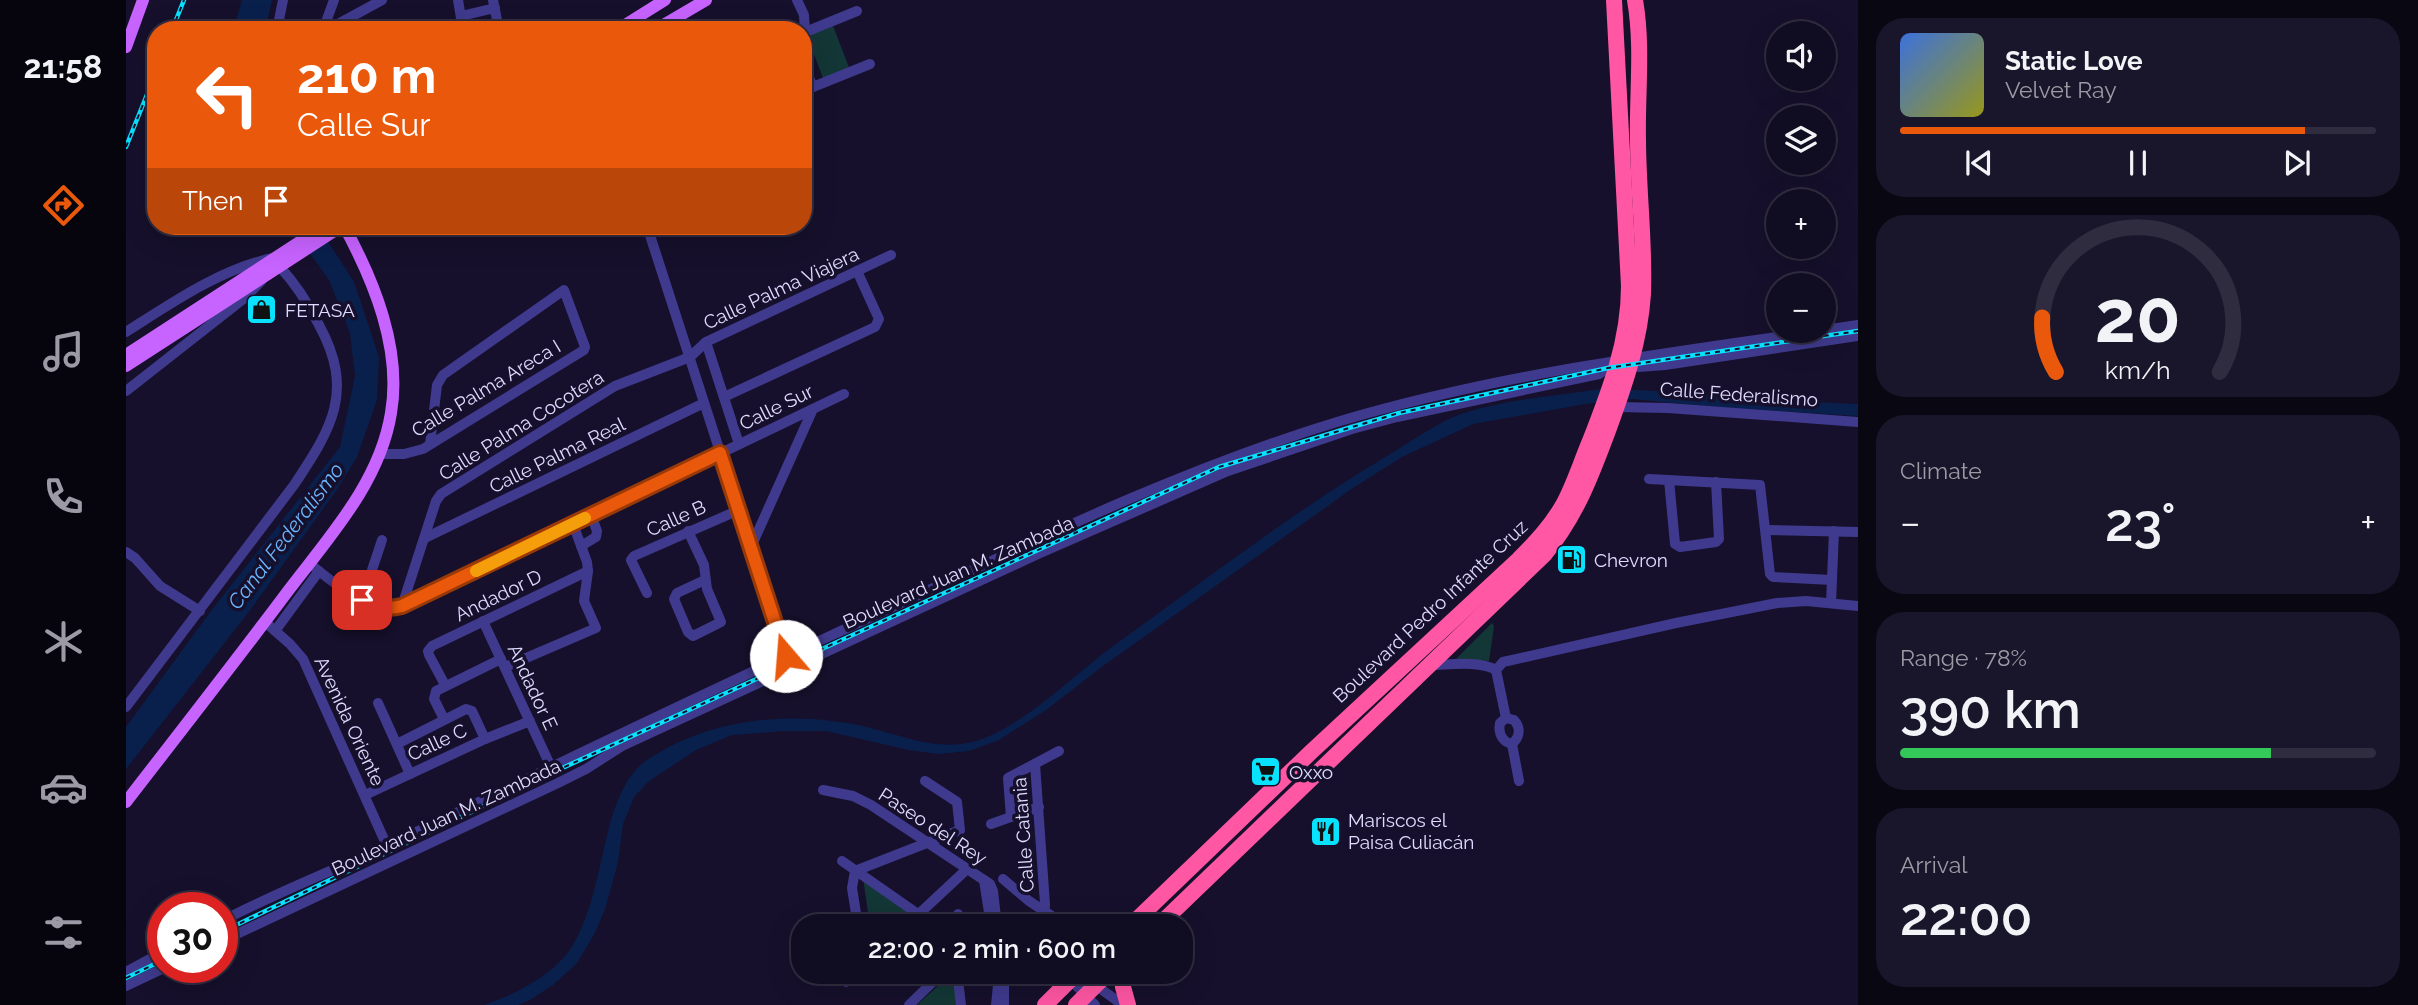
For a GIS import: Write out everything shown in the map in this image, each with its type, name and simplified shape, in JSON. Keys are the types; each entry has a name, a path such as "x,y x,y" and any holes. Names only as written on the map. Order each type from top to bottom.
{"highway":[{"name":"Boulevard Pedro Infante Cruz","path":"1614,0 1629,286 1624,369"},
{"name":"Boulevard Pedro Infante Cruz","path":"1170,914 1544,555 1567,526 1590,480 1641,319 1643,276 1638,139 1640,62 1636,0"},
{"name":"Boulevard Pedro Infante Cruz","path":"1142,914 1543,534 1563,505 1613,405"},
{"path":"1045,1005 1064,984"},
{"path":"1088,998 1099,984"},
{"path":"1123,984 1126,1005"}],"main road":[{"path":"126,47 143,0"},
{"path":"632,21 666,0"},
{"path":"670,21 706,0"},
{"path":"126,355 317,235"},
{"path":"126,802 265,622 314,567 380,454 391,414 394,374 392,356 381,312 347,235"},
{"path":"126,366 265,275 276,262"}],"street":[{"path":"278,21 283,0"},
{"path":"328,21 334,0"},
{"path":"342,21 382,0"},
{"path":"458,0 462,21"},
{"path":"797,0 806,21"},
{"path":"804,0 807,21"},
{"path":"461,16 494,4"},
{"path":"812,29 857,11"},
{"path":"812,87 870,64"},
{"path":"650,235 786,656"},
{"name":"Calle Palma Viajera","path":"690,357 706,342 891,256"},
{"path":"126,332 227,273 256,261 276,262 299,289 330,345 337,374 335,407 317,450 200,611 126,707"},
{"path":"723,397 875,327 879,319 857,271"},
{"path":"126,391 247,296 265,275"},
{"name":"Calle Palma Areca I","path":"380,454 415,452 430,444 585,348 565,291 443,375 437,385 430,444"},
{"name":"Boulevard Juan M. Zambada","path":"1836,328 1858,325"},
{"name":"Boulevard Juan M. Zambada","path":"238,913 387,846 786,656 1111,508 1193,472 1261,447 1392,407 1502,380 1665,365 1858,337"},
{"name":"Boulevard Juan M. Zambada","path":"238,933 558,783 639,737 1038,554 1214,477 1352,429 1434,409 1766,341"},
{"path":"706,342 739,444"},
{"name":"Calle Palma Cocotera","path":"402,606 436,501 441,494 615,386 690,357"},
{"name":"Calle Sur","path":"402,606 844,394"},
{"name":"Calle Palma Real","path":"425,538 704,403"},
{"name":"Calle Federalismo","path":"1613,405 1858,422"},
{"path":"751,547 813,409"},
{"path":"1649,480 1760,485 1770,574 1773,577 1832,580"},
{"path":"1669,480 1675,544 1680,547 1716,542 1719,539 1716,482"},
{"name":"Calle B","path":"647,593 632,562 634,556 739,510"},
{"path":"581,546 596,537 597,531 591,515"},
{"path":"444,719 434,699 436,691 446,685 596,628 584,601 588,571 573,524"},
{"path":"1766,530 1858,531"},
{"path":"688,531 704,565 705,580 721,620 720,624 693,636 688,632 674,599 677,593 705,580"},
{"path":"1831,603 1834,531"},
{"path":"362,600 382,540"},
{"path":"126,552 135,558 160,586 200,611"},
{"path":"275,631 314,567 378,608 402,606"},
{"name":"Andador D","path":"446,685 429,654 428,650 432,646 588,571"},
{"path":"1496,670 1503,662 1777,603 1793,601 1858,606"},
{"name":"Andador E","path":"483,621 551,766"},
{"name":"Avenida Oriente","path":"265,622 303,659 387,846"},
{"path":"1429,665 1492,667 1496,670 1506,718"},
{"path":"378,703 410,774"},
{"path":"397,744 461,711 470,710 485,739"},
{"path":"1506,718 1514,720 1518,728 1517,738 1512,744"},
{"path":"1506,718 1500,723 1500,733 1504,741 1512,744"},
{"name":"Calle C","path":"365,795 530,721"},
{"path":"1512,744 1519,780"},
{"path":"1011,817 1007,780 1059,751"},
{"name":"Calle Catania","path":"1035,764 1046,909"},
{"path":"855,871 957,833 961,826 957,802 925,781"},
{"name":"Paseo del Rey","path":"823,790 861,800 984,880 993,888 996,914"},
{"path":"991,824 1039,807"},
{"path":"842,861 918,914 966,870"},
{"path":"855,871 852,888 856,914"},
{"path":"1003,879 1052,914"},
{"name":"Paseo del Rey","path":"984,880 988,914"},
{"path":"1045,914 1046,909"},
{"path":"1046,909 1047,914"},
{"path":"126,972 147,961"},
{"path":"126,986 147,976"},
{"path":"909,1005 931,984"},
{"path":"959,984 961,1005"},
{"path":"996,1005 998,984"},
{"path":"1003,984 1004,1005"},
{"path":"1088,998 1126,1005"}],"green space":[{"path":"833,26 850,70 823,78 812,49 812,34"},
{"path":"1492,623 1494,626 1489,661 1455,660"},
{"path":"863,878 912,912 910,914 868,914"},
{"path":"940,984 957,984 962,1005 917,1005"}],"water":[{"path":"242,0 272,0 267,21 236,21"},
{"name":"Canal Federalismo","path":"296,235 324,235 354,282 379,357 377,400 357,457 336,491 251,609 126,769 126,727 211,611 340,447 355,376 350,333 329,280"},
{"path":"1601,389 1858,404 1858,416 1632,399 1585,404 1473,424 1402,457 1353,488 1103,666 1046,710 999,740 969,751 938,754 826,731 783,731 732,735 696,750 649,781 634,797 623,824 618,862 605,909 595,933 577,963 553,985 530,1000 518,1005 484,1005 528,985 549,972 566,955 575,942 588,910 610,824 623,789 640,766 672,746 698,734 726,726 782,719 839,722 935,744 976,741 994,734 1029,713 1112,647 1250,547 1356,475 1437,425 1464,413 1498,404"}],"railway":[{"path":"176,21 184,0"},
{"path":"126,147 147,94"},
{"path":"238,924 558,770 1219,467 1399,413 1608,368 1858,331"},
{"path":"126,978 147,968"}],"slow traffic":[{"path":"476,571 585,518"}],"place":[{"name":"FETASA","path":"262,310"},
{"name":"Chevron","path":"1571,560"},
{"name":"Oxxo","path":"1266,772"},
{"name":"Mariscos el Paisa Culiacán","path":"1325,831"}],"route":[{"path":"362,600 378,608 402,606 720,453 786,656"}]}
